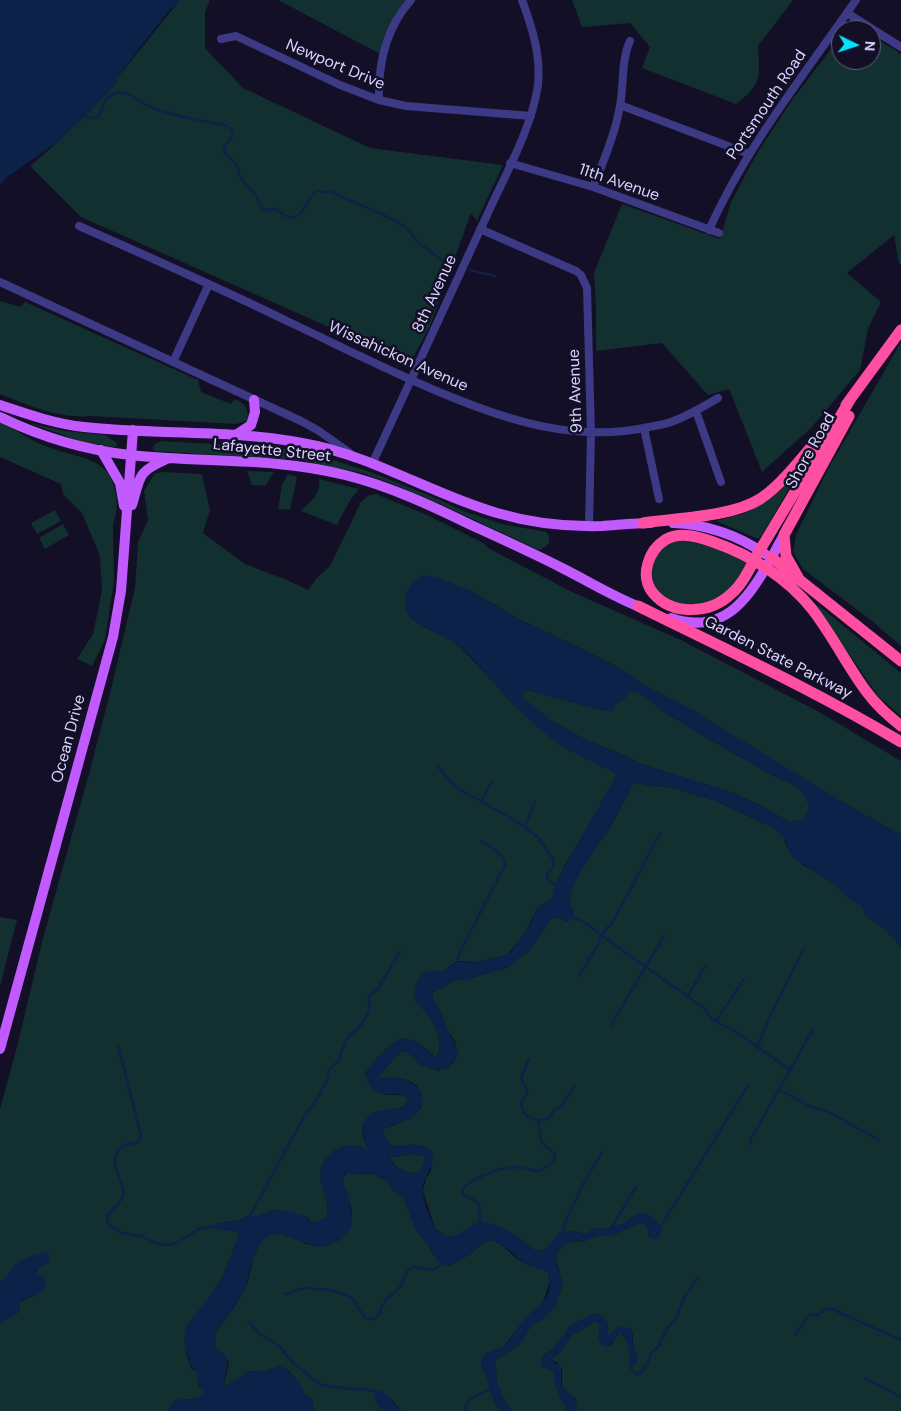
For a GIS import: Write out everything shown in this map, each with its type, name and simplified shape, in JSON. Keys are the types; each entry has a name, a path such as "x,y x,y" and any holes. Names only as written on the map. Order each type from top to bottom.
{"highway":[{"name":"Shore Road","path":"850,400 901,330"},
{"name":"Shore Road","path":"784,535 835,440 887,350"},
{"path":"643,523 733,511 758,500 777,484 850,400"},
{"path":"850,400 757,555 740,584 732,594 716,605 703,609 684,609 666,603 653,593 647,576 647,566 652,553 664,541 675,536 686,536 710,541 757,555 799,579 901,661"},
{"path":"784,535 786,556 799,579"},
{"path":"768,563 807,604 880,708 901,726"},
{"name":"Garden State Parkway","path":"638,606 787,678 901,742"}],"main road":[{"path":"236,435 252,425 255,412 254,400"},
{"name":"Lafayette Street","path":"0,405 26,414 83,427 236,435 298,442 352,455 372,462 496,513 541,522 589,526 643,523"},
{"name":"Lafayette Street","path":"0,417 54,439 101,450 131,455 293,466 343,474 368,481 401,493 443,512 638,606 681,621 702,622 716,619 733,610 753,588 768,563"},
{"name":"Ocean Drive","path":"0,1049 113,637 121,591 133,430"},
{"path":"101,450 120,483 126,522"},
{"path":"126,522 142,474 151,466 171,458"},
{"path":"643,523 677,523 713,529 735,537 757,555"},
{"name":"Shore Road","path":"768,563 784,535"}],"street":[{"path":"379,100 379,81 383,52 394,24 411,0"},
{"name":"8th Avenue","path":"372,462 531,116 538,82 538,62 534,33 522,0"},
{"name":"Portsmouth Road","path":"709,230 721,202 749,154 856,0"},
{"path":"847,13 901,47"},
{"name":"Newport Drive","path":"222,38 236,36 340,85 379,100 406,106 531,116"},
{"path":"593,187 610,143 620,105 624,61 630,41"},
{"path":"620,105 749,154"},
{"name":"11th Avenue","path":"510,163 593,187 719,233"},
{"name":"Wissahickon Avenue","path":"79,226 209,284 410,380 486,412 520,422 550,429 612,433 670,423 718,398"},
{"name":"9th Avenue","path":"480,229 576,271 582,276 587,288 591,433 589,526"},
{"path":"0,282 310,426 352,455"},
{"path":"173,362 209,284"},
{"path":"696,411 721,482"},
{"path":"644,428 659,499"}],"green space":[{"path":"180,0 210,0 205,12 205,48 243,88 370,148 503,165 477,221 471,213 430,326 410,363 81,217 30,166 91,108"},
{"path":"278,0 410,0 382,55"},
{"path":"572,0 793,0 758,46 758,79 751,91 736,104 642,68 650,47 630,23 582,27"},
{"path":"881,41 901,54 901,264 899,264 894,235 847,273 881,302 868,329 860,370 811,428 762,472 729,389 708,395 662,343 596,351 594,273 622,204 720,239 731,202 756,155 792,100 831,49 831,70 881,70"},
{"path":"0,301 20,307 25,302 198,380 201,392 231,404 235,399 242,403 248,413 247,421 236,424 67,415 44,410 0,394"},
{"path":"901,342 901,646 872,621 803,569 793,552 796,535 827,471"},
{"path":"0,421 42,445 98,464 106,470 111,479 117,503 113,524 114,581 105,640 92,666 77,659 93,634 102,591 100,556 82,513 63,494 61,484 0,457"},
{"path":"29,423 65,431 105,435 117,443 117,446 83,442"},
{"path":"162,441 279,448 321,456 370,472 463,511 502,524 546,532 549,541 545,547 539,550 447,507 362,473 300,460 154,451 155,444"},
{"path":"802,466 763,534 758,539 716,521 746,513 773,496"},
{"path":"247,471 274,472 265,486 252,485"},
{"path":"155,473 202,474 210,510 203,533 245,564 308,590 316,579 330,566 361,502 369,495 376,494 429,516 485,544 488,548 572,592 681,640 821,713 901,761 901,835 606,661 520,620 473,592 413,581 405,598 410,617 426,628 445,636 461,648 528,718 560,745 614,772 616,776 614,782 564,867 551,900 538,907 525,933 507,955 477,962 459,961 444,971 424,973 416,985 415,999 436,1029 440,1040 439,1051 437,1056 434,1056 416,1041 402,1038 391,1045 365,1074 386,1095 402,1095 407,1098 408,1102 397,1109 378,1112 368,1118 363,1126 363,1136 368,1147 367,1149 345,1146 337,1149 325,1160 321,1167 321,1175 328,1209 327,1218 312,1223 307,1217 274,1210 257,1216 247,1216 236,1222 230,1221 216,1224 215,1226 231,1231 238,1230 239,1236 221,1280 186,1327 186,1353 191,1368 197,1372 199,1386 204,1391 204,1394 195,1399 175,1402 169,1411 0,1411 0,1323 15,1315 20,1310 19,1305 22,1301 33,1296 45,1286 44,1277 36,1274 38,1268 45,1265 12,1269 9,1275 0,1282 0,1109 43,938 89,774 135,588 138,542 148,520 144,491"},
{"path":"288,474 297,477 290,510 278,509 282,485"},
{"path":"319,479 359,489 349,502 337,525 301,511 317,493"},
{"path":"55,510 61,521 37,534 31,523"},
{"path":"63,524 69,535 45,549 39,538"},
{"path":"681,540 715,548 747,562 738,580 729,591 705,603 693,604 681,604 660,594 654,586 652,566 654,559 666,544"},
{"path":"818,605 901,673 901,716 878,696 817,608"},
{"path":"527,690 605,711 612,711 615,704 624,699 628,692 638,692 663,711 700,734 772,775 797,786 809,805 809,810 803,820 789,822 762,806 733,793 641,764 584,739 547,718 523,698 522,695"},
{"path":"634,782 670,787 716,801 776,829 783,836 787,847 802,865 818,873 862,906 866,915 890,934 901,947 901,1411 577,1411 575,1398 564,1389 562,1369 557,1362 551,1360 562,1350 572,1335 596,1321 600,1325 599,1333 611,1346 617,1335 622,1334 626,1338 630,1358 637,1357 633,1344 633,1334 616,1329 608,1337 607,1323 599,1314 596,1314 571,1325 564,1336 556,1343 554,1349 545,1354 542,1359 543,1367 554,1371 560,1396 568,1411 512,1411 503,1398 497,1382 495,1360 516,1347 531,1326 555,1307 562,1286 555,1259 558,1251 568,1242 584,1241 597,1236 610,1236 638,1224 647,1226 649,1236 662,1232 634,1215 625,1223 607,1229 595,1228 585,1235 579,1232 549,1246 544,1251 533,1250 520,1238 477,1223 457,1236 445,1236 435,1228 423,1191 426,1178 431,1171 432,1153 429,1149 420,1145 391,1146 382,1134 382,1131 386,1128 409,1119 421,1108 420,1092 416,1085 407,1080 380,1078 379,1076 397,1055 403,1051 409,1053 421,1065 438,1071 448,1068 455,1061 458,1054 455,1041 447,1030 441,1012 433,1000 432,993 455,980 468,979 509,967 534,945 551,918 558,917 566,921 574,913 569,901 574,882 609,830"},
{"path":"0,917 17,920 0,986"},
{"path":"413,1154 423,1155 426,1160 422,1169 417,1173 400,1169 393,1163 389,1155 396,1157"},
{"path":"348,1173 373,1174 388,1182 396,1193 403,1197 411,1217 438,1261 449,1266 490,1240 503,1246 522,1262 548,1272 550,1281 543,1303 531,1313 503,1347 486,1353 481,1367 487,1377 494,1400 501,1411 401,1411 390,1398 379,1407 389,1411 316,1411 311,1398 304,1394 295,1377 279,1366 263,1372 249,1371 224,1385 229,1362 225,1355 215,1349 216,1332 235,1306 247,1284 260,1243 271,1234 277,1233 316,1246 329,1245 341,1239 349,1229 352,1216 350,1202 342,1180"}],"water":[{"path":"0,0 180,0 167,13 119,75 110,91 91,111 56,143 7,177 0,185"},
{"path":"424,575 437,577 473,592 520,620 606,661 644,685 693,710 854,809 901,835 901,947 890,934 866,915 861,906 846,897 838,887 794,859 788,850 786,840 776,829 716,801 670,787 634,782 609,830 574,883 569,901 574,913 573,918 568,921 558,917 551,918 528,952 519,957 509,967 468,979 455,980 432,993 433,1000 441,1012 456,1045 458,1054 455,1061 444,1070 433,1070 421,1065 409,1053 403,1051 397,1055 379,1076 381,1078 396,1078 411,1083 418,1087 422,1093 423,1100 417,1113 412,1117 391,1125 382,1132 391,1146 417,1145 430,1150 433,1159 423,1185 423,1195 434,1225 445,1236 457,1235 475,1223 484,1222 510,1232 535,1250 544,1251 560,1232 575,1231 585,1235 594,1228 607,1229 625,1223 637,1213 641,1213 651,1215 661,1226 659,1237 656,1239 650,1238 647,1226 638,1224 610,1236 598,1236 589,1240 568,1242 558,1251 555,1259 563,1283 555,1307 543,1320 531,1326 516,1347 495,1360 497,1382 503,1398 512,1411 501,1411 491,1394 481,1362 482,1358 486,1354 505,1345 526,1317 543,1302 549,1290 548,1272 526,1265 504,1246 490,1240 449,1266 443,1265 416,1231 403,1197 396,1193 388,1182 373,1174 348,1173 344,1175 342,1180 348,1194 352,1216 352,1225 346,1235 333,1244 318,1247 277,1233 268,1236 257,1248 240,1297 216,1332 216,1349 228,1359 224,1385 249,1371 263,1372 279,1366 283,1367 298,1380 304,1394 312,1398 313,1407 316,1411 169,1411 170,1406 175,1401 194,1399 204,1393 198,1383 197,1372 191,1366 184,1344 185,1329 221,1280 239,1236 237,1230 217,1230 215,1228 216,1224 227,1221 236,1222 247,1216 257,1216 274,1210 303,1215 312,1223 327,1218 328,1209 321,1175 321,1167 325,1159 337,1149 346,1146 367,1148 363,1131 368,1116 378,1111 398,1108 408,1102 407,1098 402,1095 382,1094 371,1086 365,1077 371,1065 402,1038 416,1041 433,1056 437,1056 439,1051 440,1040 436,1029 415,999 415,985 424,973 429,971 444,971 456,962 477,962 510,953 531,923 538,907 551,900 555,884 616,776 614,772 593,763 559,744 529,720 467,653 448,639 423,626 411,617 405,607 406,595 410,585","holes":["527,690 605,711 612,711 615,704 624,699 628,692 638,692 663,711 700,734 772,775 797,786 803,793 809,805 809,810 803,820 789,822 762,806 733,793 641,764 584,739 547,718 523,698 522,695","413,1154 423,1155 426,1159 422,1169 417,1173 408,1172 396,1167 389,1156 396,1157"]},
{"path":"44,1252 49,1254 49,1262 45,1266 37,1268 36,1274 44,1277 44,1289 22,1301 19,1312 0,1323 0,1282 17,1263"},
{"path":"599,1314 606,1319 608,1336 620,1326 632,1330 637,1362 633,1365 628,1363 631,1354 624,1334 617,1335 609,1347 602,1346 598,1339 600,1325 596,1321 572,1335 562,1350 551,1360 561,1366 562,1387 576,1400 577,1411 568,1411 556,1387 554,1371 543,1367 541,1361 546,1354 554,1349 556,1343 564,1336 571,1325 592,1315"},
{"path":"378,1390 388,1397 401,1411 388,1411 381,1408 376,1403 374,1397"}],"waterway":[{"path":"83,114 89,118 98,117 108,97 120,92 128,94 156,109 227,126 233,131 232,137 224,146 225,154 237,165 240,177 256,196 261,208 267,210 276,209 285,215 297,216 316,191 331,192 397,221 420,244 445,262 455,266"},
{"path":"470,270 495,276"},
{"path":"438,767 457,788 511,818 538,837 553,859 554,867 547,873 547,877 550,882 555,884"},
{"path":"482,801 492,781"},
{"path":"525,827 535,802"},
{"path":"579,976 599,943 601,934 613,922 660,833"},
{"path":"457,962 460,952 505,865 499,853 481,841"},
{"path":"573,918 589,926 704,1008 713,1020 733,1030 791,1070"},
{"path":"611,1025 664,936"},
{"path":"757,1048 768,1021 804,948"},
{"path":"250,1216 305,1115 318,1098 329,1070 338,1061 347,1038 360,1026 367,1015 369,995 377,990 400,952"},
{"path":"688,996 705,966"},
{"path":"716,1021 744,979"},
{"path":"750,1144 751,1139 813,1029"},
{"path":"118,1046 141,1135 139,1142 122,1146 116,1154 116,1167 124,1193 121,1200 108,1216 107,1223 120,1232 143,1237 164,1245 176,1243 202,1228 215,1227"},
{"path":"529,1059 521,1078 528,1091 521,1103 525,1113 532,1119 541,1120 551,1117 554,1109 561,1107 575,1085"},
{"path":"661,1226 749,1084"},
{"path":"780,1090 811,1107 829,1112 879,1140"},
{"path":"480,1222 479,1205 474,1200 463,1195 462,1191 465,1187 484,1175 493,1172 516,1167 540,1171 555,1161 554,1153 541,1142 538,1121"},
{"path":"563,1232 563,1228 581,1188 602,1152"},
{"path":"611,1228 636,1187"},
{"path":"285,1294 304,1288 331,1290 351,1297 365,1318 374,1319 379,1314 385,1301 400,1286 410,1269 417,1267 433,1270 442,1265"},
{"path":"631,1365 632,1370 636,1374 640,1374 648,1363 651,1353 659,1346 666,1330 676,1318 685,1296 698,1277"},
{"path":"796,1334 809,1314 817,1315 827,1309 832,1309 901,1340"},
{"path":"249,1322 260,1334 280,1347 293,1363 321,1385 365,1389 376,1392"},
{"path":"865,1378 901,1397"},
{"path":"465,1411 470,1399 490,1389"}]}
